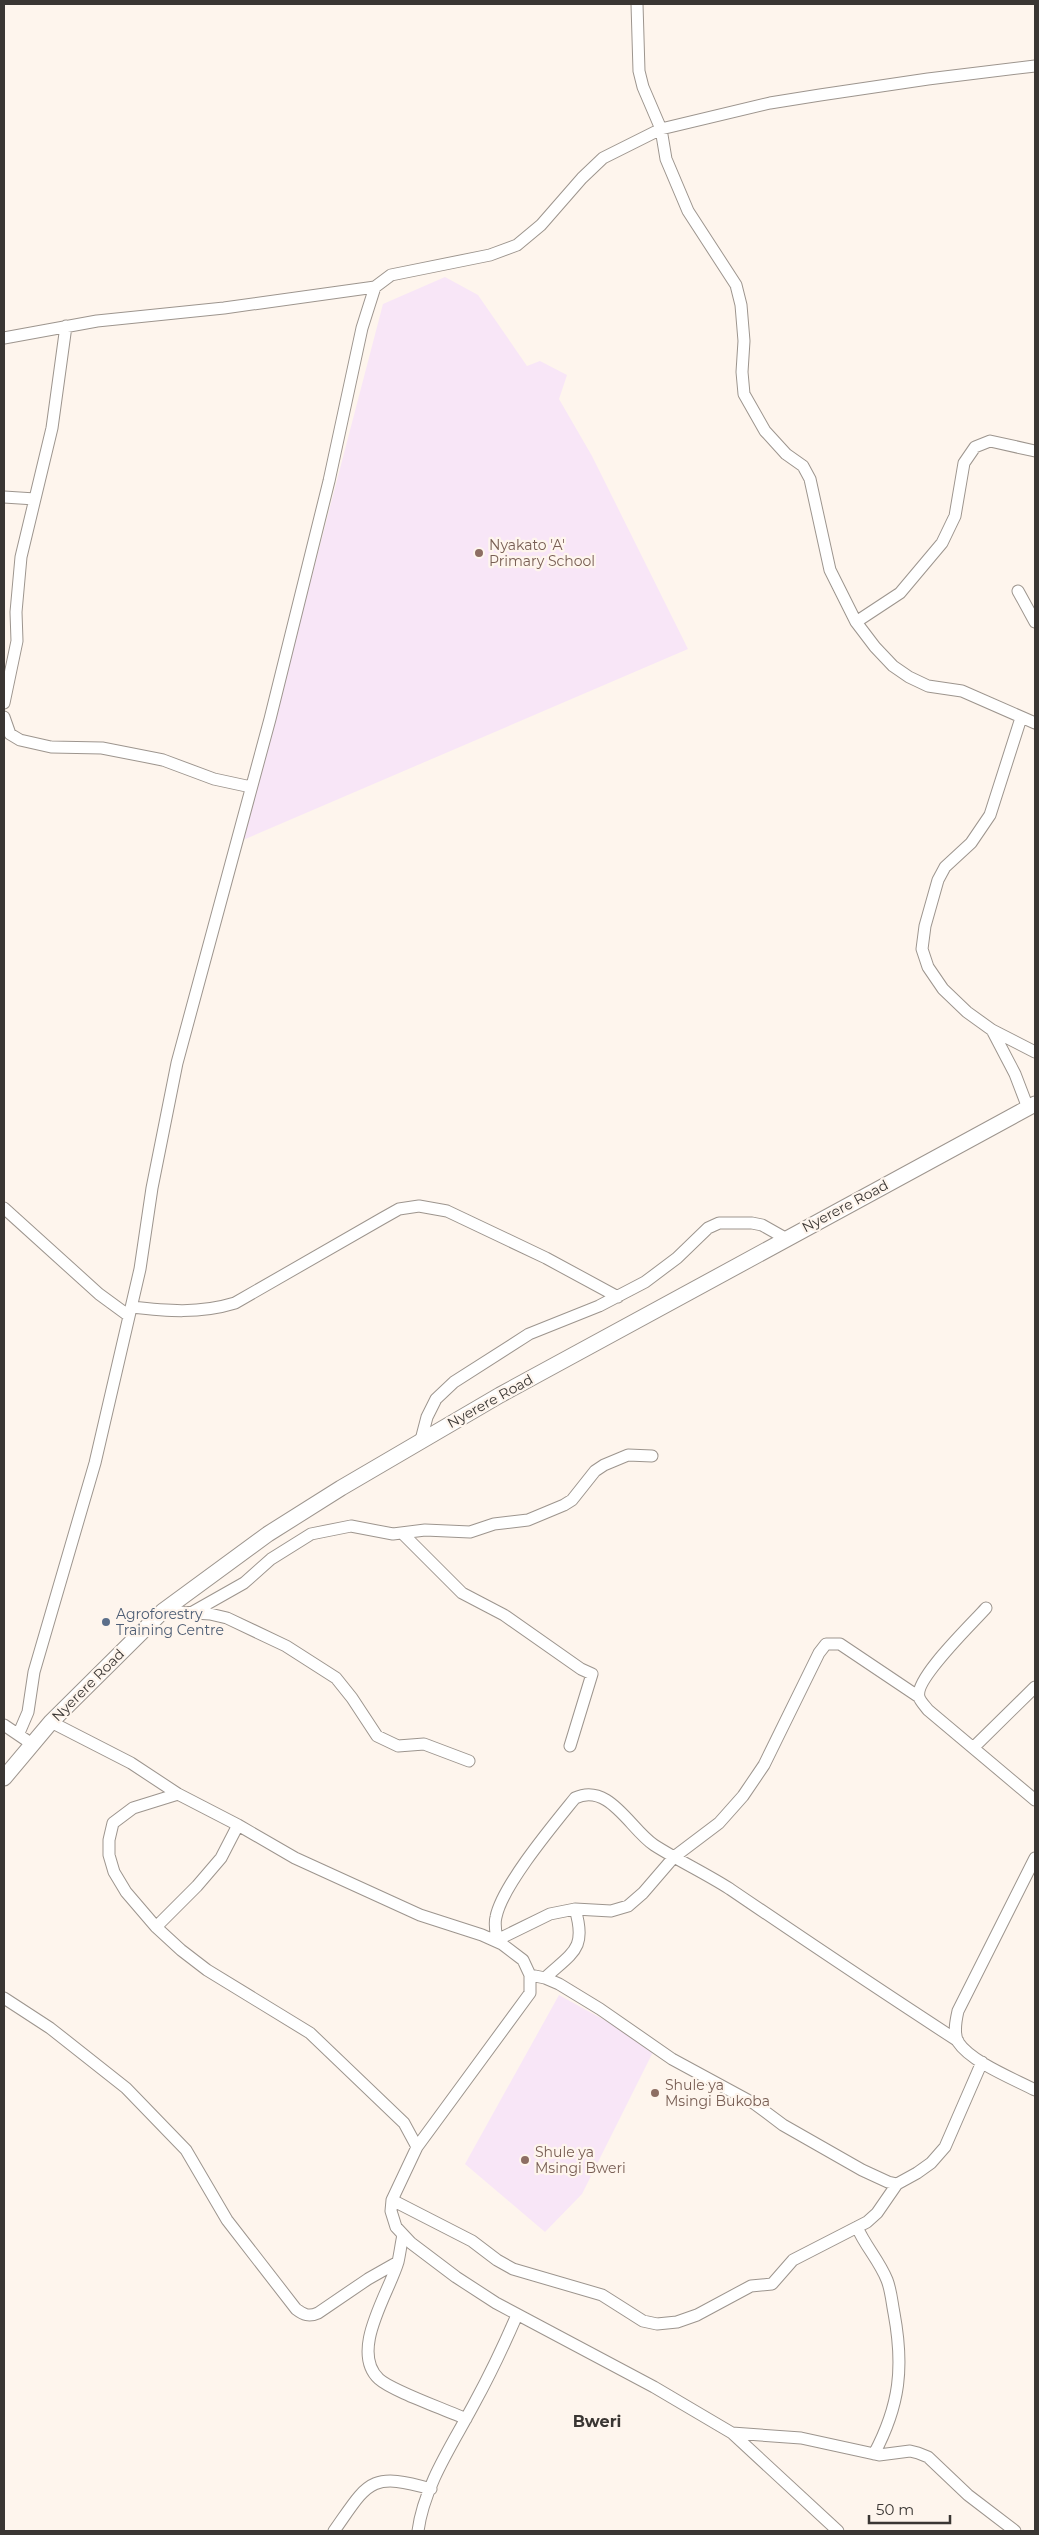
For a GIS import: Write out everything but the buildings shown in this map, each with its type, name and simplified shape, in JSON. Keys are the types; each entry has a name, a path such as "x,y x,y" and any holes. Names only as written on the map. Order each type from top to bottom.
{"main road":[{"name":"Nyerere Road","path":"4,1778 51,1722 163,1611 268,1534 421,1440 785,1238 1032,1106"}],"street":[{"path":"637,4 639,71 643,87 661,128 666,159 688,211 736,285 741,305 744,342 742,372 744,394 765,431 786,454 802,466 810,479 830,570 856,622 874,647 893,666 909,677 928,686 962,691 1035,723"},
{"path":"4,338 66,326 375,288 391,275 490,255 516,245 541,225 582,178 603,158 661,128 770,103 928,79 1035,66"},
{"path":"19,1733 28,1712 34,1672 95,1463 130,1312 177,1063 252,787 329,481 362,328 375,288"},
{"path":"4,703 16,641 16,612 21,557 52,428 66,326"},
{"path":"856,622 900,592 942,543 955,516 964,463 975,447 990,441 1035,451"},
{"path":"4,497 35,499"},
{"path":"1018,592 1035,622"},
{"path":"4,717 10,734 31,743 61,748 102,748 150,757 175,764 214,779 252,787"},
{"path":"1021,718 990,815 971,843 945,867 938,880 924,926 922,949 928,967 944,989 967,1012 992,1030 1035,1052"},
{"path":"992,1030 1032,1106"},
{"path":"4,1208 99,1294 130,1312 188,1312 215,1309 235,1303 383,1218 399,1210 419,1206 447,1211 546,1258 618,1297"},
{"path":"421,1440 427,1417 436,1399 454,1382 529,1334 618,1297 644,1282 677,1258 708,1228 719,1223 762,1225 785,1238"},
{"path":"191,1613 244,1583 271,1559 311,1534 351,1526 403,1534 425,1530 470,1532 494,1524 528,1520 572,1500 595,1471 604,1465 628,1455 652,1456"},
{"path":"403,1534 462,1593 504,1615 581,1670 592,1674 570,1746"},
{"path":"919,1697 919,1686 930,1670 986,1608"},
{"path":"163,1611 227,1618 286,1646 324,1668 336,1678 352,1698 372,1731 387,1741 406,1746 419,1743 469,1761"},
{"path":"51,1722 131,1763 178,1794 238,1825 295,1858 420,1915 497,1940 550,1914 575,1909 611,1911 628,1906 643,1894 674,1857 719,1823 743,1796 764,1765 819,1653 826,1644 840,1644 919,1697 928,1710 1035,1800"},
{"path":"974,1747 1035,1687"},
{"path":"4,1725 19,1733 32,1744"},
{"path":"178,1794 133,1808 113,1823 109,1840 109,1855 114,1872 126,1892 156,1927 208,1970 310,2033 404,2123 417,2147"},
{"path":"497,1940 495,1919 500,1904 555,1823 575,1798 583,1794 594,1795 611,1803 643,1837 729,1889 958,2041 982,2062 1035,2090"},
{"path":"156,1927 197,1886 221,1858 238,1825"},
{"path":"958,2041 954,2024 958,2011 1035,1858"},
{"path":"545,1978 569,1956 579,1943 582,1930 575,1909"},
{"path":"482,1935 502,1944 523,1960 530,1975 530,1993 417,2147 392,2200 392,2219 396,2227 403,2235 456,2277 517,2315 654,2387 732,2433 834,2527 822,2531"},
{"path":"530,1975 545,1978 600,2009 672,2059 755,2104 783,2124 876,2178 896,2184"},
{"path":"4,1998 50,2028 126,2088 186,2150 227,2220 296,2309 303,2314 311,2316 318,2313 368,2279 398,2262"},
{"path":"392,2200 472,2241 497,2260 513,2269 602,2295 643,2321 657,2324 677,2322 697,2315 751,2286 772,2284 793,2260 857,2227 877,2213 896,2184 924,2168 945,2147 982,2062"},
{"path":"857,2227 864,2244 880,2265 888,2282 900,2361 895,2406 889,2424 874,2454"},
{"path":"403,2235 398,2262 370,2335 367,2349 370,2366 379,2380 466,2419"},
{"path":"418,2531 424,2506 431,2490 493,2370 517,2315"},
{"path":"732,2433 801,2438 874,2454 910,2451 928,2457 968,2495 1015,2531"},
{"path":"334,2531 355,2499 365,2488 377,2482 402,2480 431,2490"}],"shaded area":[{"name":"Nyakato 'A' Primary School","path":"445,277 478,295 527,366 540,361 567,375 559,399 592,456 688,649 243,840 383,304"},
{"path":"559,1995 655,2048 582,2194 545,2232 465,2164"}],"place":[{"name":"Nyakato 'A' Primary School","path":"479,553"},
{"name":"Agroforestry Training Centre","path":"106,1622"},
{"name":"Shule ya Msingi Bukoba","path":"655,2093"},
{"name":"Shule ya Msingi Bweri","path":"525,2160"}],"district":[{"name":"Bweri","path":"597,2421"}]}
